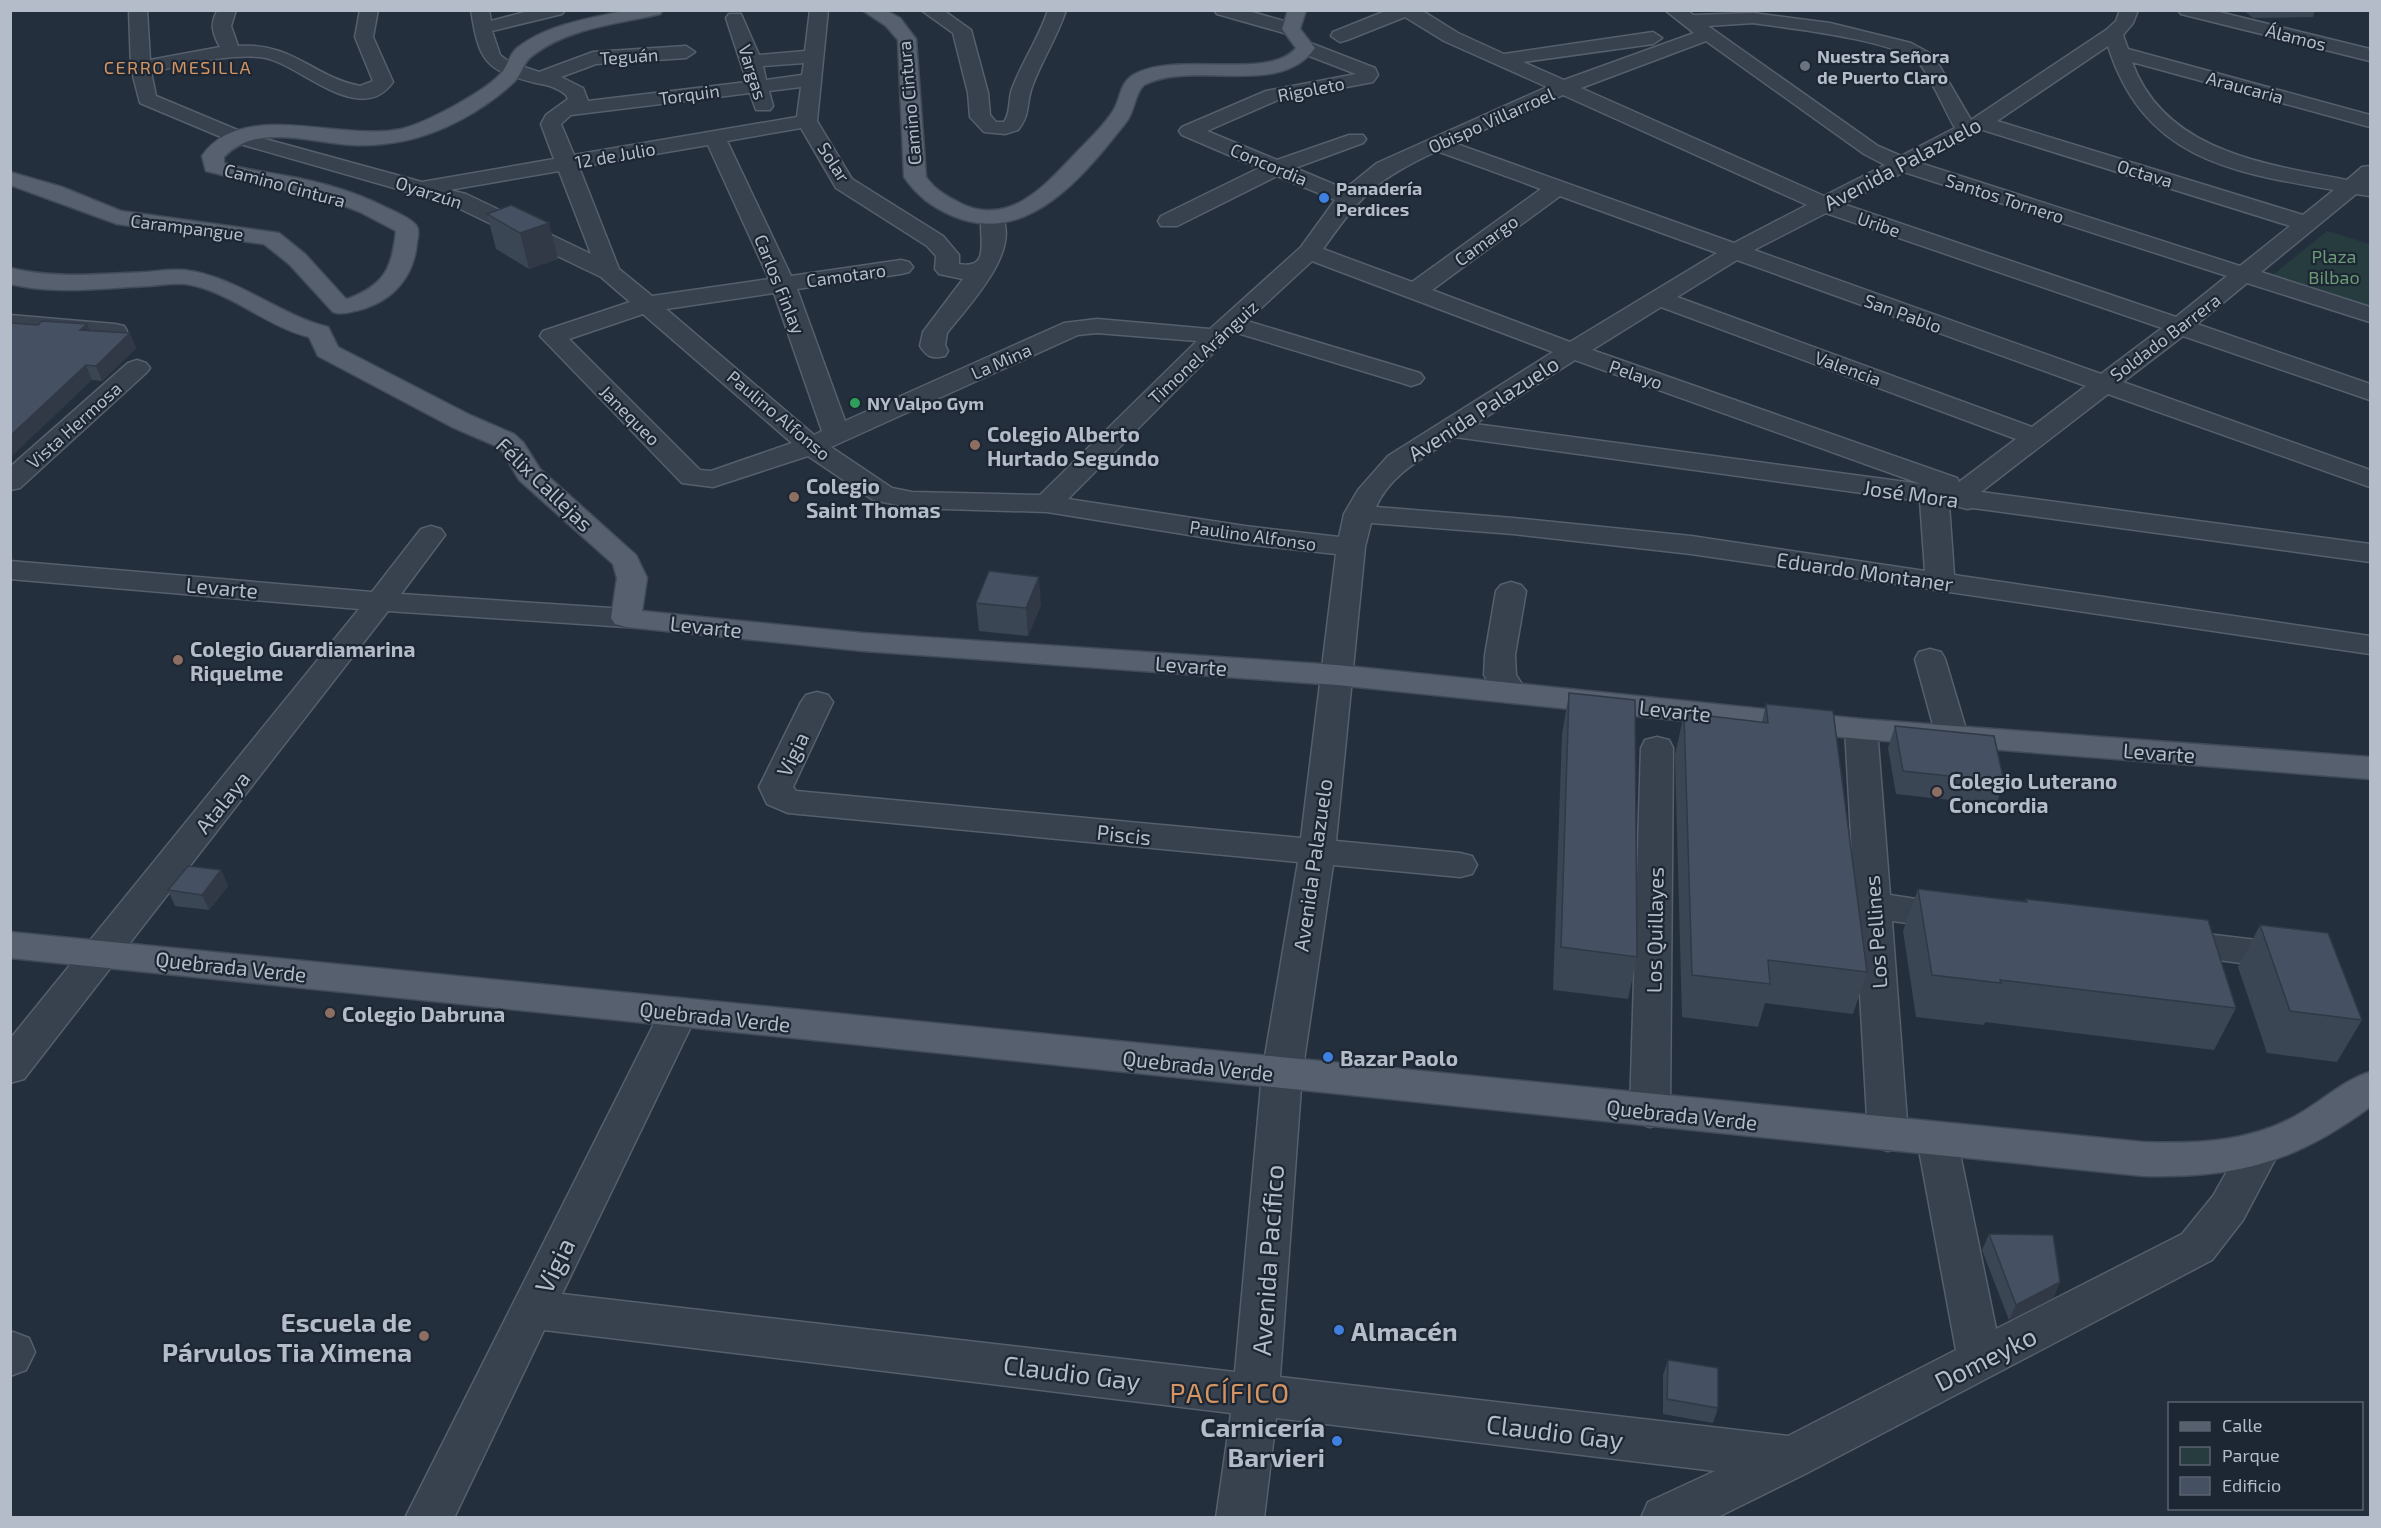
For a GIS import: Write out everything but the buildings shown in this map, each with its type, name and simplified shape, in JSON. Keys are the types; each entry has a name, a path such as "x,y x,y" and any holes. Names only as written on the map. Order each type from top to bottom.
{"main road":[{"name":"Camino Cintura","path":"341,307 359,304 383,294 406,254 407,230 388,215 360,205 298,185 228,172 214,166 213,156 218,149 240,138 266,131 286,130 352,139 407,134 455,116 513,73 521,54 535,45 562,33 654,10"},
{"name":"Camino Cintura","path":"871,10 893,22 907,39 915,177 924,192 938,202 963,213 992,218 1013,215 1030,208 1061,180 1123,113 1128,90 1143,78 1185,69 1278,68 1297,61 1304,55 1305,48"},
{"path":"1294,20 1305,48"},
{"name":"Carampangue","path":"10,178 117,217 272,238 297,259 341,307"},
{"path":"10,275 24,280 56,282 185,278 211,284 301,329 319,332 341,307"},
{"name":"Félix Callejas","path":"319,332 327,351 461,421 496,435 514,448 529,474 626,561 632,578 626,618"},
{"name":"Levarte","path":"626,618 863,642 1337,675 1861,729 2370,768"},
{"name":"Quebrada Verde","path":"10,945 1888,1135 2177,1160 2216,1157 2260,1148 2292,1137 2370,1088"}],"street":[{"path":"138,10 141,68 232,52 255,51 277,54 345,91 369,91 379,87 383,82 364,37 369,10"},
{"path":"556,10 482,19 487,48 492,58 513,73 555,81 575,89 599,86"},
{"name":"Solar","path":"819,10 807,121 848,186 935,241 948,255 947,269 964,272 979,271"},
{"path":"930,10 962,30 978,93 980,117 986,125 997,129 1011,126 1017,118 1021,90 1051,29 1057,10"},
{"path":"1222,10 1294,20"},
{"path":"1340,36 1406,10"},
{"name":"Uribe","path":"1406,10 1451,37 1500,60 1823,204 2370,392"},
{"name":"Álamos","path":"2187,10 2370,55"},
{"path":"224,16 221,30 232,52"},
{"name":"Vargas","path":"735,18 746,64 758,85 768,128"},
{"path":"1500,60 1606,46 1691,24 1753,18 1854,34 1904,47 1926,59 1973,127"},
{"name":"Obispo Villarroel","path":"1309,252 1348,198 1385,168 1562,88 1691,24"},
{"name":"Santos Tornero","path":"1691,24 1871,150 1901,164 2370,315"},
{"path":"2126,27 2128,78 2140,99 2163,122 2196,147 2241,164 2365,183"},
{"name":"Avenida Palazuelo","path":"1282,1074 1317,853 1351,547 1358,514 1364,499 1384,473 1572,351 1734,252 1973,127 2126,27"},
{"name":"Araucaria","path":"2126,27 2370,121"},
{"name":"Teguán","path":"540,78 593,58 683,43 693,72"},
{"name":"Rigoleto","path":"1189,131 1274,95 1368,75 1368,72 1305,48"},
{"path":"746,64 815,56"},
{"name":"Oyarzún","path":"141,68 147,99 240,138 458,199 609,272"},
{"name":"Torquin","path":"565,110 812,80"},
{"name":"Paulino Alfonso","path":"575,89 578,101 553,118 551,124 609,272 649,304 811,446 883,494 896,498 1047,504 1245,535 1351,547"},
{"name":"12 de Julio","path":"423,188 566,164 596,152 715,138 807,121"},
{"name":"Octava","path":"1973,127 2308,224"},
{"name":"Concordia","path":"1189,131 1348,198"},
{"name":"Carlos Finlay","path":"715,138 783,284 836,434"},
{"path":"1169,221 1278,167 1356,138"},
{"name":"San Pablo","path":"1436,144 2370,479"},
{"name":"Soldado Barrera","path":"1966,496 2103,384 2246,275 2308,224 2365,183"},
{"name":"Camargo","path":"1415,291 1557,188"},
{"path":"936,351 932,346 935,332 972,285 979,271 988,264 992,253 992,218"},
{"name":"Pelayo","path":"1309,252 1966,496"},
{"name":"Timonel Aránguiz","path":"1047,504 1215,337 1309,252"},
{"name":"Camotaro","path":"649,304 901,267"},
{"name":"Valencia","path":"1658,298 2037,438"},
{"name":"Janequeo","path":"649,304 552,336 692,477 713,479 811,446"},
{"path":"10,322 115,331"},
{"path":"1232,324 1412,378"},
{"name":"La Mina","path":"811,446 1073,328 1097,326 1201,334"},
{"name":"Vista Hermosa","path":"10,482 137,368"},
{"name":"José Mora","path":"1451,429 1934,496 1966,496 2370,554"},
{"path":"1934,496 1940,582"},
{"name":"Eduardo Montaner","path":"1358,514 1513,526 1691,545 2370,645"},
{"name":"Atalaya","path":"10,1068 99,953 331,668 431,535"},
{"name":"Levarte","path":"10,570 381,601 626,618"},
{"path":"1511,591 1500,655 1500,675 1511,692"},
{"path":"1930,659 1952,736"},
{"name":"Vigia","path":"788,802 779,796 776,787 817,702"},
{"name":"Los Pellines","path":"1861,729 1888,1135"},
{"name":"Los Quillayes","path":"1650,1111 1657,748"},
{"name":"Piscis","path":"788,802 1461,865"},
{"path":"1873,906 1992,920"},
{"path":"2146,939 2325,961"},
{"name":"Vigia","path":"429,1518 679,1012"},
{"name":"Avenida Pacífico","path":"1240,1518 1256,1394 1282,1074"},
{"path":"1937,1139 1980,1360"},
{"name":"Domeyko","path":"1665,1518 1791,1458 2197,1248 2228,1209 2260,1148"},
{"name":"Claudio Gay","path":"532,1310 1791,1458"}],"green space":[{"name":"Plaza Bilbao","path":"2327,231 2370,244 2370,311 2269,278"}],"place":[{"name":"Nuestra Señora de Puerto Claro","path":"1805,66"},
{"name":"Panadería Perdices","path":"1324,198"},
{"name":"NY Valpo Gym","path":"855,403"},
{"name":"Colegio Alberto Hurtado Segundo","path":"975,445"},
{"name":"Colegio Saint Thomas","path":"794,497"},
{"name":"Colegio Guardiamarina Riquelme","path":"178,660"},
{"name":"Colegio Luterano Concordia","path":"1937,792"},
{"name":"Colegio Dabruna","path":"330,1013"},
{"name":"Bazar Paolo","path":"1328,1057"},
{"name":"Almacén","path":"1339,1330"},
{"name":"Escuela de Párvulos Tia Ximena","path":"424,1336"},
{"name":"Carnicería Barvieri","path":"1337,1441"}],"district":[{"name":"CERRO MESILLA","path":"178,67"},
{"name":"PACÍFICO","path":"1230,1392"}]}
